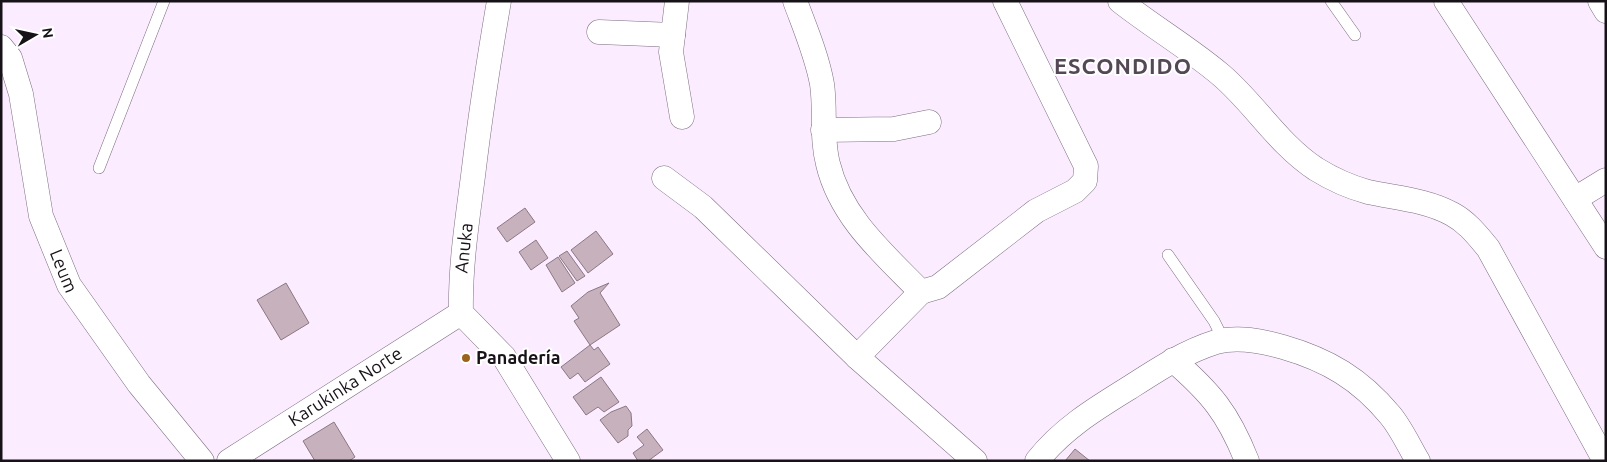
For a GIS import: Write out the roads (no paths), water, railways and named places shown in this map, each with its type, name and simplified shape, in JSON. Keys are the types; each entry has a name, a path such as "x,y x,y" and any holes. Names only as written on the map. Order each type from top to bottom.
{"street":[{"name":"Anuka","path":"461,313 460,276 485,80 499,1"},
{"path":"677,1 671,52 682,117"},
{"path":"794,1 814,53 822,86 823,130 828,165 847,209 860,230 921,292"},
{"path":"857,357 921,292 938,287 1036,211 1075,191 1085,181 1086,166 1005,1"},
{"path":"1120,1 1223,76 1282,139 1314,168 1336,180 1366,191 1427,204 1444,211 1470,227 1488,248 1605,461"},
{"path":"1446,1 1606,247"},
{"path":"1600,1 1606,11"},
{"path":"599,32 673,35"},
{"name":"Leum","path":"1,47 10,58 21,94 40,216 69,286 139,384 202,461"},
{"path":"823,130 894,130 929,122"},
{"path":"664,178 703,207 857,357 975,461"},
{"path":"1575,199 1606,180"},
{"name":"Karukinka Norte","path":"229,461 461,313"},
{"path":"461,313 504,357 568,461"},
{"path":"1037,461 1051,443 1080,419 1173,360 1224,341 1264,341 1307,354 1332,365 1359,383 1391,416 1418,461"},
{"path":"1173,360 1202,385 1220,406 1248,461"}],"lane":[{"path":"99,168 164,1"},
{"path":"1331,1 1355,35"},
{"path":"1168,255 1214,321 1224,341"}],"place":[{"name":"Panadería","path":"466,358"}],"district":[{"name":"ESCONDIDO","path":"1123,66"}]}
